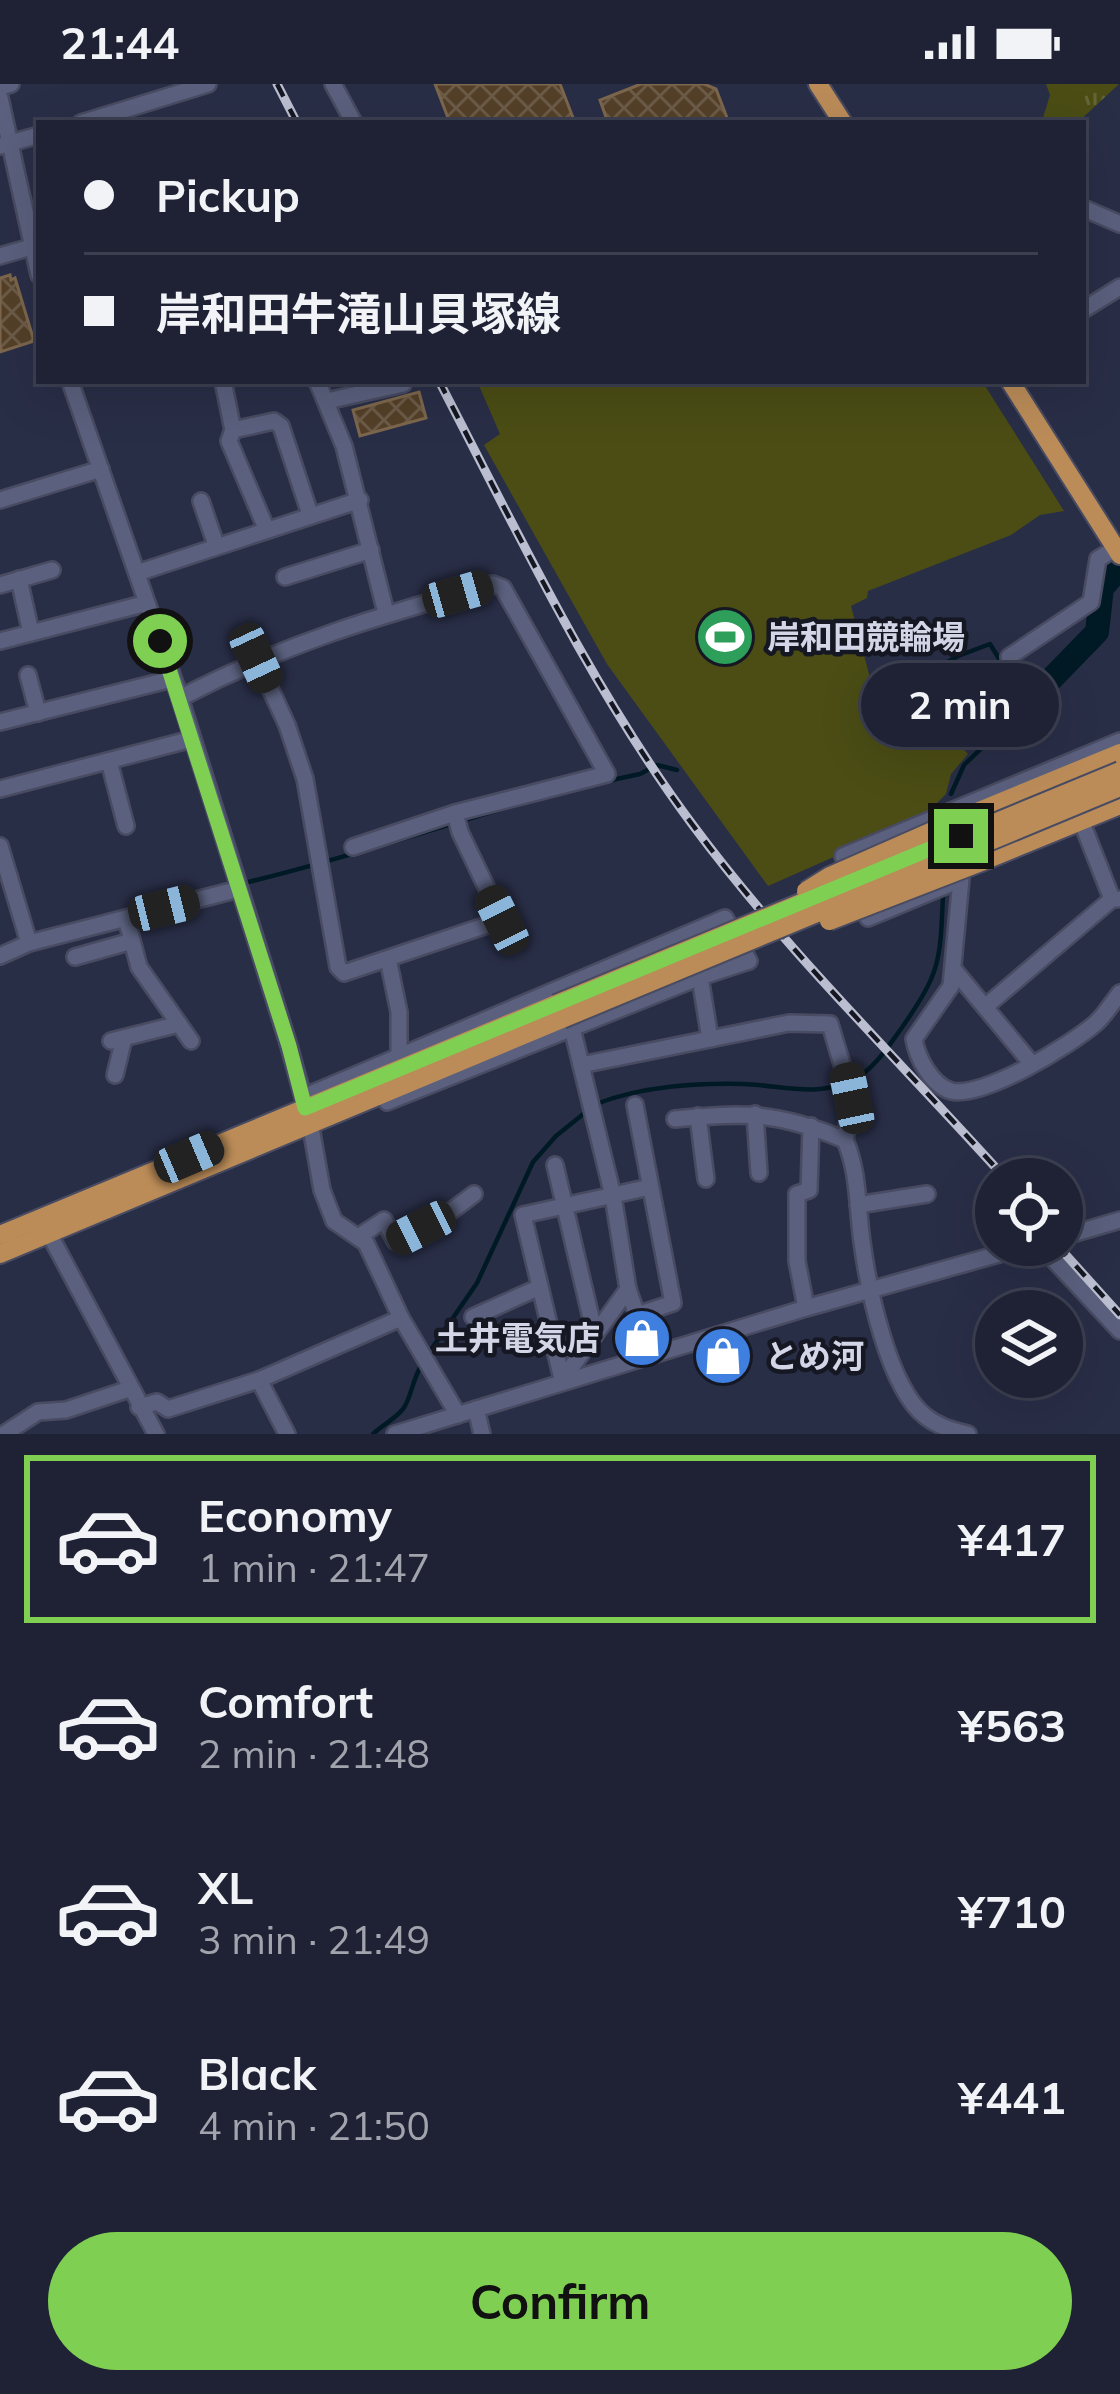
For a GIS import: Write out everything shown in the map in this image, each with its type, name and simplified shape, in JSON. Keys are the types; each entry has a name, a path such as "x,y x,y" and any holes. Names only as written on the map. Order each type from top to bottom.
{"main road":[{"path":"818,84 841,120"},
{"path":"1012,384 1117,547"},
{"path":"760,928 830,876 1120,753"},
{"path":"0,1254 45,1226 307,1115 563,1017 1120,771"},
{"path":"760,928 1120,787"},
{"path":"760,928 832,920 1120,809"},
{"path":"0,1235 45,1226"}],"street":[{"path":"0,87 11,84"},
{"path":"91,120 208,84"},
{"path":"333,84 352,120"},
{"path":"0,98 6,145 34,249 0,256"},
{"path":"6,145 36,136"},
{"path":"1086,209 1120,224"},
{"path":"1086,308 1120,287"},
{"path":"71,384 180,698 289,1046 322,1190 334,1221 366,1243 401,1318 458,1415"},
{"path":"224,384 233,430 229,441 266,528"},
{"path":"318,384 360,500 386,613"},
{"path":"327,401 395,384"},
{"path":"233,430 274,421 281,426 310,514"},
{"path":"0,500 100,469"},
{"path":"137,573 360,500"},
{"path":"201,501 216,545"},
{"path":"1019,656 1066,628 1091,602 1099,560 1117,547"},
{"path":"285,577 371,550"},
{"path":"0,585 52,570"},
{"path":"20,579 31,633"},
{"path":"180,698 256,658 386,613 493,584 503,588 607,774 455,813 352,847"},
{"path":"0,640 147,603"},
{"path":"256,658 305,779 338,967 344,973 502,920 455,813"},
{"path":"28,675 38,713"},
{"path":"0,722 172,679"},
{"path":"0,789 192,739"},
{"path":"1120,741 842,856 868,918 1120,809"},
{"path":"109,761 126,826"},
{"path":"985,1007 1116,899 1084,828"},
{"path":"0,846 29,943"},
{"path":"961,879 955,971 914,1039 916,1058 942,1086 954,1092 978,1088 1060,1050 1099,1020 1120,993"},
{"path":"0,956 29,943 239,889"},
{"path":"126,918 139,967 190,1040"},
{"path":"307,1115 313,1094 724,918 749,961 563,1017 581,1065 637,1315 673,1303 635,1105"},
{"path":"75,957 132,941"},
{"path":"666,943 692,980 710,1039"},
{"path":"388,959 399,1012 399,1055"},
{"path":"955,971 1032,1064"},
{"path":"581,1065 789,1023 830,1024 852,1098 844,1140 855,1164 871,1291 899,1382 926,1417 968,1434"},
{"path":"115,1075 117,1040 179,1024"},
{"path":"675,1118 755,1114 811,1126 844,1140"},
{"path":"755,1114 759,1174"},
{"path":"698,1117 706,1179"},
{"path":"806,1308 797,1261 797,1194 809,1190 811,1126"},
{"path":"555,1165 595,1335"},
{"path":"561,1381 523,1215 650,1187"},
{"path":"358,1237 384,1220 395,1241 446,1215 474,1194"},
{"path":"858,1205 927,1194"},
{"path":"1083,1231 1120,1220"},
{"path":"45,1226 156,1434"},
{"path":"394,1434 975,1261"},
{"path":"1060,1266 1120,1331"},
{"path":"473,1317 540,1287"},
{"path":"561,1381 628,1289"},
{"path":"140,1407 157,1402 168,1409 259,1380 401,1318"},
{"path":"259,1380 287,1434"},
{"path":"4,1434 38,1412 66,1410 129,1389"},
{"path":"476,1409 482,1434"}],"green space":[{"path":"1046,84 1119,84 1080,120 1043,118 1050,95"},
{"name":"岸和田競輪場","path":"478,384 984,384 1064,511 1040,515 1011,535 868,591 867,598 851,606 874,693 887,703 901,692 908,703 917,702 968,754 951,774 946,794 922,818 768,886 607,664 484,445 500,434"}],"building":[{"path":"435,84 560,84 574,120 449,120"},
{"path":"641,84 704,84 716,89 728,120 607,120 600,100"},
{"path":"10,275 11,280 15,278 34,341 0,352 0,278"},
{"path":"419,392 426,418 360,436 353,410"}],"waterway":[{"path":"1027,704 1097,632 1102,588 1120,567"},
{"path":"907,686 958,656 990,644 1027,704 964,765 951,794"},
{"path":"248,882 640,774 657,765 677,770"},
{"path":"596,1104 668,1087 743,1084 812,1089 861,1076 893,1041 932,978 943,896"},
{"path":"428,1354 477,1283 533,1162 587,1111"},
{"path":"373,1434 403,1409 422,1364"}],"railway":[{"path":"277,84 295,120"},
{"path":"441,384 588,664 655,772 728,871 805,961 987,1158"},
{"path":"1076,1266 1120,1315"}],"place":[{"name":"岸和田競輪場","path":"725,637"},
{"name":"土井電気店","path":"642,1338"},
{"name":"とめ河","path":"723,1356"}],"route":[{"path":"160,641 305,1108 961,836"}]}
